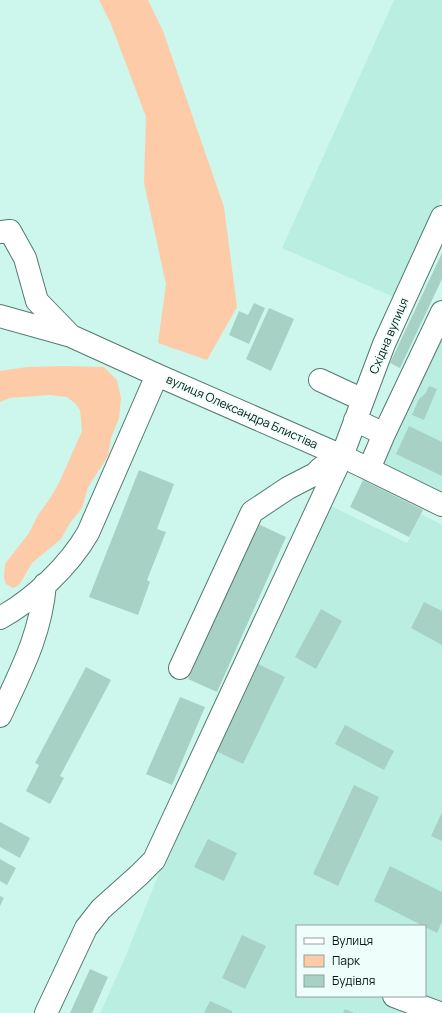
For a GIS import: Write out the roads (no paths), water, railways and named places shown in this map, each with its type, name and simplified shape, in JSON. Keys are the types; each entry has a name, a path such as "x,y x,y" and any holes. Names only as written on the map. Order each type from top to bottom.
{"street":[{"name":"Східна вулиця","path":"46,1013 86,928 101,909 140,875 154,860 338,465 393,325 442,217"},
{"path":"0,232 10,231 25,258 37,301 71,336"},
{"path":"369,469 442,312"},
{"path":"0,316 71,336 157,375"},
{"name":"вулиця Олександра Блистіва","path":"0,618 29,598 45,584 68,562 80,547 88,533 157,375 338,465 369,469 442,505"},
{"path":"320,380 359,410 384,434"},
{"path":"180,668 252,512 288,488 315,474 321,468 338,465"},
{"path":"0,716 27,660 36,634 43,604 45,584"},
{"path":"397,997 439,1013"}]}
